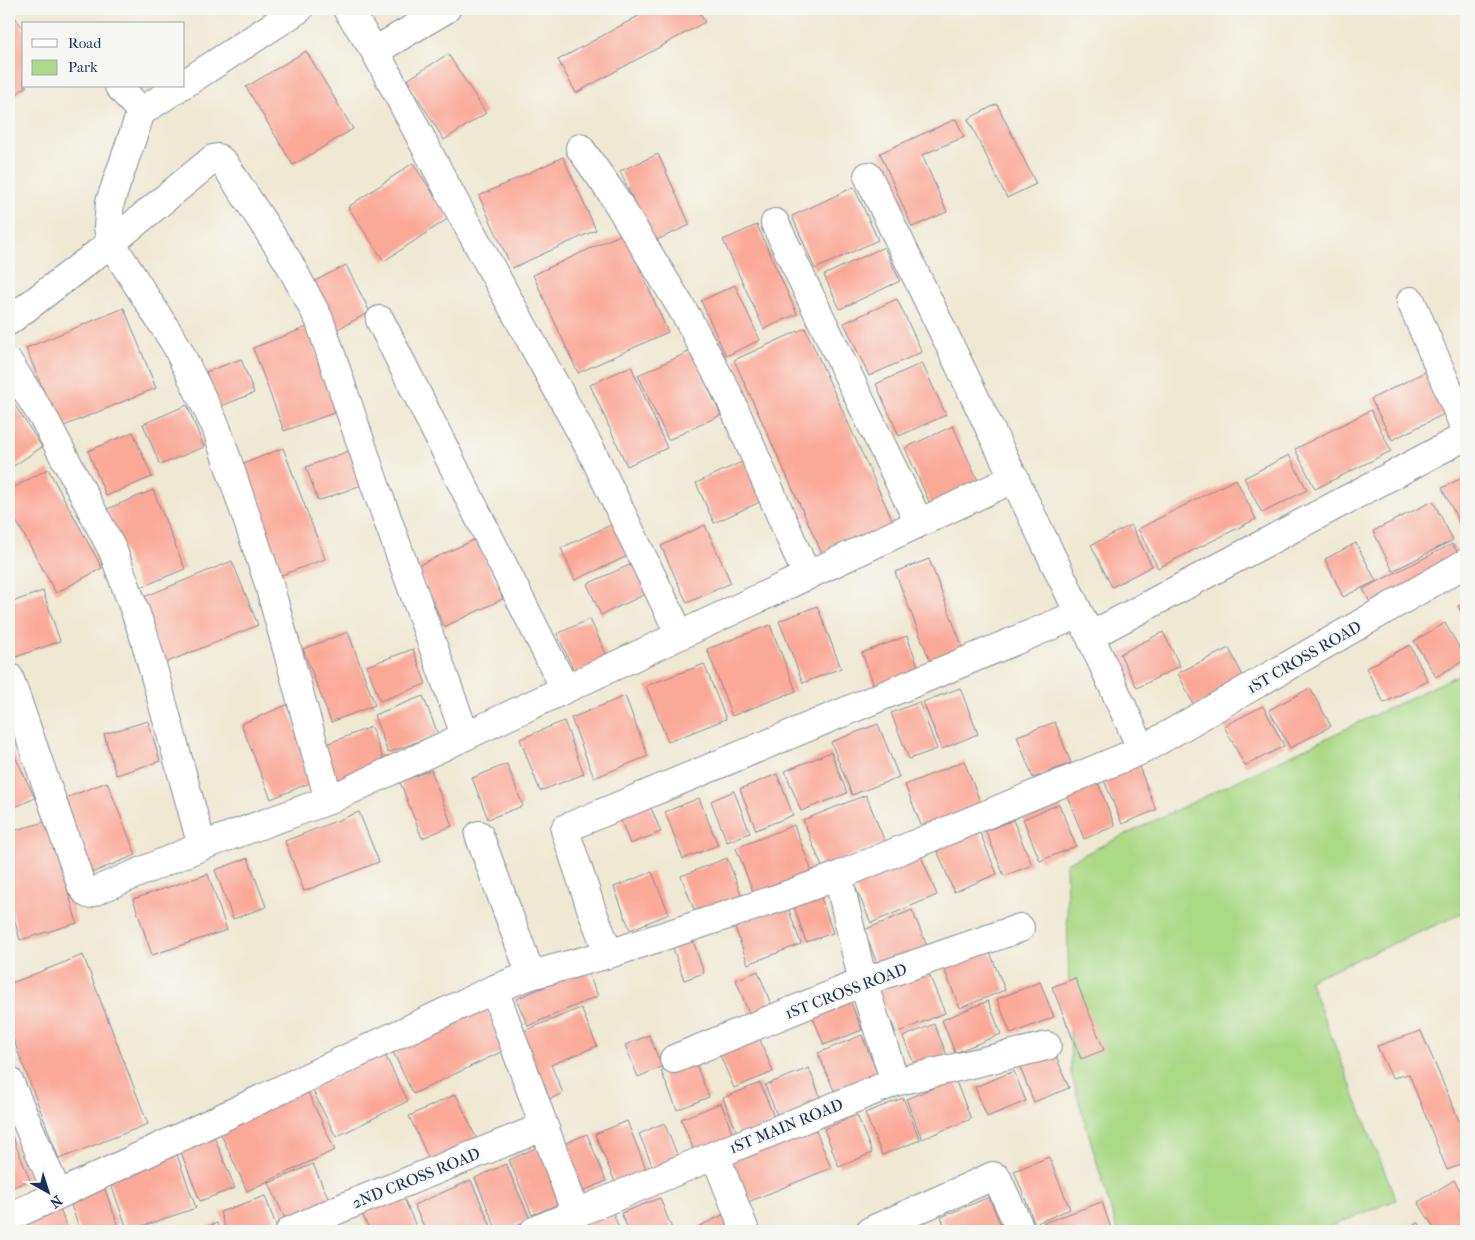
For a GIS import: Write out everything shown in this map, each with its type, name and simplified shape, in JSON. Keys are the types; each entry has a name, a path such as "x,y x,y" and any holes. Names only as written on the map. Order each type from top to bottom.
{"street":[{"path":"185,83 299,9"},
{"path":"347,9 375,51 452,197 593,454 680,635"},
{"path":"375,51 446,9"},
{"path":"121,88 141,112"},
{"path":"177,88 141,112 110,202 108,227 111,243 176,345 216,427 268,581 328,800"},
{"path":"580,148 611,192 687,317 728,394 807,576"},
{"path":"9,320 111,243 213,159 218,158 224,163 288,262 318,319 374,482 465,735"},
{"path":"868,176 1015,478 1142,750"},
{"path":"776,223 919,523"},
{"path":"1411,301 1466,431"},
{"path":"380,320 566,689"},
{"path":"9,363 46,422 112,551 144,636 202,846"},
{"path":"609,954 592,911 565,830 566,828 1085,625 1466,436"},
{"path":"9,677 82,887 88,894 202,846 328,800 1015,478"},
{"name":"1ST CROSS ROAD","path":"9,1217 494,989 531,975 609,954 782,897 838,876 1142,750 1466,563"},
{"path":"479,835 531,975"},
{"path":"838,876 863,982 895,1082"},
{"name":"1ST CROSS ROAD","path":"674,1059 863,982 1020,928"},
{"path":"494,989 576,1214"},
{"name":"1ST MAIN ROAD","path":"534,1231 715,1154 895,1082 1047,1046"},
{"path":"9,1081 58,1195"},
{"name":"2ND CROSS ROAD","path":"290,1231 344,1207 543,1127"},
{"path":"715,1154 745,1231"},
{"path":"870,1231 993,1176 997,1178 1021,1231"}],"green space":[{"path":"1466,671 1466,912 1309,980 1396,1200 1319,1231 1117,1231 1071,1074 1066,863"}],"building":[{"path":"9,9 22,27 22,88 24,88 9,100"},
{"path":"651,9 698,9 705,22 576,93 558,60"},
{"path":"306,51 353,129 293,165 246,87"},
{"path":"448,54 486,113 444,140 407,80"},
{"path":"997,104 1036,184 1007,198 968,119"},
{"path":"956,119 964,137 922,155 947,212 912,227 880,153"},
{"path":"658,154 690,225 652,242 620,171"},
{"path":"563,157 596,230 512,268 479,196"},
{"path":"413,163 449,218 384,261 348,207"},
{"path":"854,187 878,240 815,269 792,216"},
{"path":"757,225 797,314 764,329 723,240"},
{"path":"624,233 668,332 578,373 533,275"},
{"path":"884,247 900,281 840,309 824,275"},
{"path":"346,265 370,312 332,332 307,285"},
{"path":"735,285 760,340 726,356 701,301"},
{"path":"897,299 922,352 869,376 844,323"},
{"path":"124,308 156,388 59,428 26,348"},
{"path":"307,327 339,411 284,431 253,348"},
{"path":"805,328 896,528 825,560 734,360"},
{"path":"691,351 721,415 668,440 638,375"},
{"path":"241,359 254,393 219,407 206,372"},
{"path":"922,363 946,415 899,436 876,384"},
{"path":"631,366 667,448 627,466 590,385"},
{"path":"1431,369 1452,410 1392,440 1371,399"},
{"path":"9,396 42,447 9,469"},
{"path":"187,405 204,447 160,465 143,424"},
{"path":"1371,410 1391,451 1315,489 1295,449"},
{"path":"953,426 979,483 931,506 905,448"},
{"path":"133,432 152,477 106,496 88,451"},
{"path":"283,448 325,559 279,576 238,466"},
{"path":"354,449 367,483 318,501 306,467"},
{"path":"1289,455 1307,490 1262,513 1244,478"},
{"path":"744,461 762,501 714,523 696,483"},
{"path":"48,469 102,568 56,593 9,508 9,490"},
{"path":"1466,476 1466,536 1442,488"},
{"path":"1236,479 1256,519 1158,568 1138,529"},
{"path":"153,490 185,569 139,588 107,509"},
{"path":"1433,501 1453,540 1393,571 1373,531"},
{"path":"615,523 630,555 575,580 561,548"},
{"path":"705,525 731,583 687,603 661,546"},
{"path":"1131,525 1152,566 1112,587 1091,545"},
{"path":"476,539 503,599 444,627 417,566"},
{"path":"1356,543 1376,581 1343,597 1325,559"},
{"path":"1452,544 1461,557 1373,608 1363,589"},
{"path":"929,559 967,659 934,671 895,572"},
{"path":"232,561 258,625 165,663 139,599"},
{"path":"634,563 648,593 601,615 587,584"},
{"path":"43,591 60,641 13,658 9,645 9,603"},
{"path":"1466,601 1466,622 1458,606"},
{"path":"817,606 841,668 803,683 779,621"},
{"path":"590,619 608,658 575,673 557,634"},
{"path":"1445,623 1466,659 1436,677 1414,641"},
{"path":"770,625 796,691 732,716 707,649"},
{"path":"348,632 375,705 331,722 303,649"},
{"path":"1163,632 1180,666 1137,688 1120,654"},
{"path":"907,636 923,679 878,697 862,653"},
{"path":"1410,645 1428,681 1384,703 1366,668"},
{"path":"1229,648 1245,680 1194,706 1178,673"},
{"path":"413,649 426,684 380,701 367,666"},
{"path":"704,664 726,719 668,742 646,686"},
{"path":"960,688 978,734 942,749 923,702"},
{"path":"1310,688 1331,726 1290,748 1269,710"},
{"path":"423,696 438,734 388,753 374,715"},
{"path":"625,696 648,756 594,778 571,718"},
{"path":"919,702 937,749 909,759 891,713"},
{"path":"287,705 317,780 271,799 241,724"},
{"path":"1263,706 1284,746 1245,766 1224,726"},
{"path":"148,721 160,761 116,775 104,734"},
{"path":"564,721 584,774 540,791 520,739"},
{"path":"1055,722 1071,763 1033,778 1017,736"},
{"path":"878,724 899,777 852,795 831,742"},
{"path":"371,727 385,764 338,781 324,745"},
{"path":"9,744 35,798 9,810"},
{"path":"831,752 847,793 801,811 785,771"},
{"path":"964,761 982,806 923,830 905,785"},
{"path":"507,764 523,806 488,819 472,778"},
{"path":"1138,764 1156,810 1122,824 1103,778"},
{"path":"431,770 452,826 422,838 400,782"},
{"path":"777,774 793,815 756,830 740,789"},
{"path":"107,782 136,855 91,873 63,799"},
{"path":"1098,783 1115,826 1084,839 1067,796"},
{"path":"734,791 750,833 727,842 711,801"},
{"path":"866,795 885,842 822,867 803,820"},
{"path":"647,798 661,832 630,844 617,810"},
{"path":"699,798 718,845 683,859 665,812"},
{"path":"1059,804 1076,846 1040,861 1023,819"},
{"path":"359,812 379,862 304,891 285,841"},
{"path":"1013,820 1032,865 1004,876 986,831"},
{"path":"48,821 77,923 20,940 9,900 9,832"},
{"path":"794,825 813,874 755,897 736,848"},
{"path":"978,828 997,874 954,892 935,845"},
{"path":"921,856 937,895 871,923 854,884"},
{"path":"248,858 266,907 233,919 215,870"},
{"path":"727,858 743,899 697,917 681,876"},
{"path":"652,872 669,914 630,930 614,887"},
{"path":"208,874 227,930 152,955 133,899"},
{"path":"818,889 833,933 806,942 791,898"},
{"path":"787,905 801,944 748,964 734,925"},
{"path":"912,910 927,946 878,966 864,930"},
{"path":"692,938 704,973 684,980 672,945"},
{"path":"989,950 1005,990 960,1008 944,969"},
{"path":"83,955 148,1124 59,1159 9,1028 9,984"},
{"path":"586,969 598,996 528,1026 516,999"},
{"path":"758,971 772,1007 750,1016 736,980"},
{"path":"928,972 945,1013 896,1033 879,992"},
{"path":"1075,978 1104,1050 1081,1059 1052,987"},
{"path":"1040,982 1054,1017 1011,1034 997,999"},
{"path":"846,990 862,1030 824,1045 808,1005"},
{"path":"988,1001 1001,1034 955,1053 942,1020"},
{"path":"485,1006 505,1050 413,1094 392,1050"},
{"path":"581,1008 597,1046 551,1065 563,1093 548,1100 521,1032"},
{"path":"934,1024 947,1055 916,1068 903,1037"},
{"path":"1421,1031 1466,1137 1466,1163 1447,1170 1409,1074 1392,1078 1377,1046"},
{"path":"649,1035 662,1067 638,1077 625,1045"},
{"path":"862,1035 878,1076 835,1093 818,1053"},
{"path":"759,1037 773,1072 734,1088 719,1053"},
{"path":"1054,1051 1069,1088 1034,1102 1019,1065"},
{"path":"384,1053 408,1101 336,1137 312,1089"},
{"path":"693,1057 709,1097 677,1110 661,1071"},
{"path":"809,1068 823,1104 780,1122 765,1085"},
{"path":"1014,1071 1026,1101 987,1117 975,1087"},
{"path":"955,1079 971,1119 922,1139 906,1099"},
{"path":"760,1083 776,1122 739,1137 723,1098"},
{"path":"306,1088 335,1150 247,1191 218,1128"},
{"path":"456,1094 479,1144 432,1166 409,1116"},
{"path":"903,1098 920,1140 882,1155 865,1113"},
{"path":"721,1103 735,1140 696,1156 681,1119"},
{"path":"857,1115 872,1153 839,1167 824,1129"},
{"path":"627,1121 648,1174 617,1187 595,1134"},
{"path":"664,1123 680,1161 655,1172 639,1134"},
{"path":"814,1126 831,1168 748,1202 731,1160"},
{"path":"11,1133 30,1180 9,1189 9,1134"},
{"path":"587,1134 606,1181 579,1193 559,1146"},
{"path":"214,1136 235,1188 200,1201 180,1150"},
{"path":"540,1146 564,1202 532,1215 509,1160"},
{"path":"175,1149 196,1208 128,1231 107,1174"},
{"path":"1049,1157 1070,1209 1035,1224 1014,1171"},
{"path":"313,1164 329,1200 285,1219 269,1183"},
{"path":"506,1164 530,1219 502,1231 497,1231 475,1178"},
{"path":"471,1180 493,1231 426,1231 414,1205"},
{"path":"1454,1180 1466,1200 1466,1231 1436,1231 1418,1202"},
{"path":"103,1184 120,1231 80,1231 68,1197"},
{"path":"265,1196 278,1231 226,1231 220,1212"},
{"path":"403,1196 418,1231 370,1231 362,1214"},
{"path":"989,1197 1003,1231 947,1231 941,1217"},
{"path":"660,1198 672,1229 666,1231 629,1231 621,1213"},
{"path":"1102,1202 1112,1231 1046,1231 1043,1223"},
{"path":"58,1203 68,1231 9,1231 9,1221"},
{"path":"613,1212 620,1231 564,1231"},
{"path":"723,1215 731,1231 689,1231"},
{"path":"1418,1222 1424,1231 1405,1231"},
{"path":"217,1223 220,1231 195,1231"}]}
